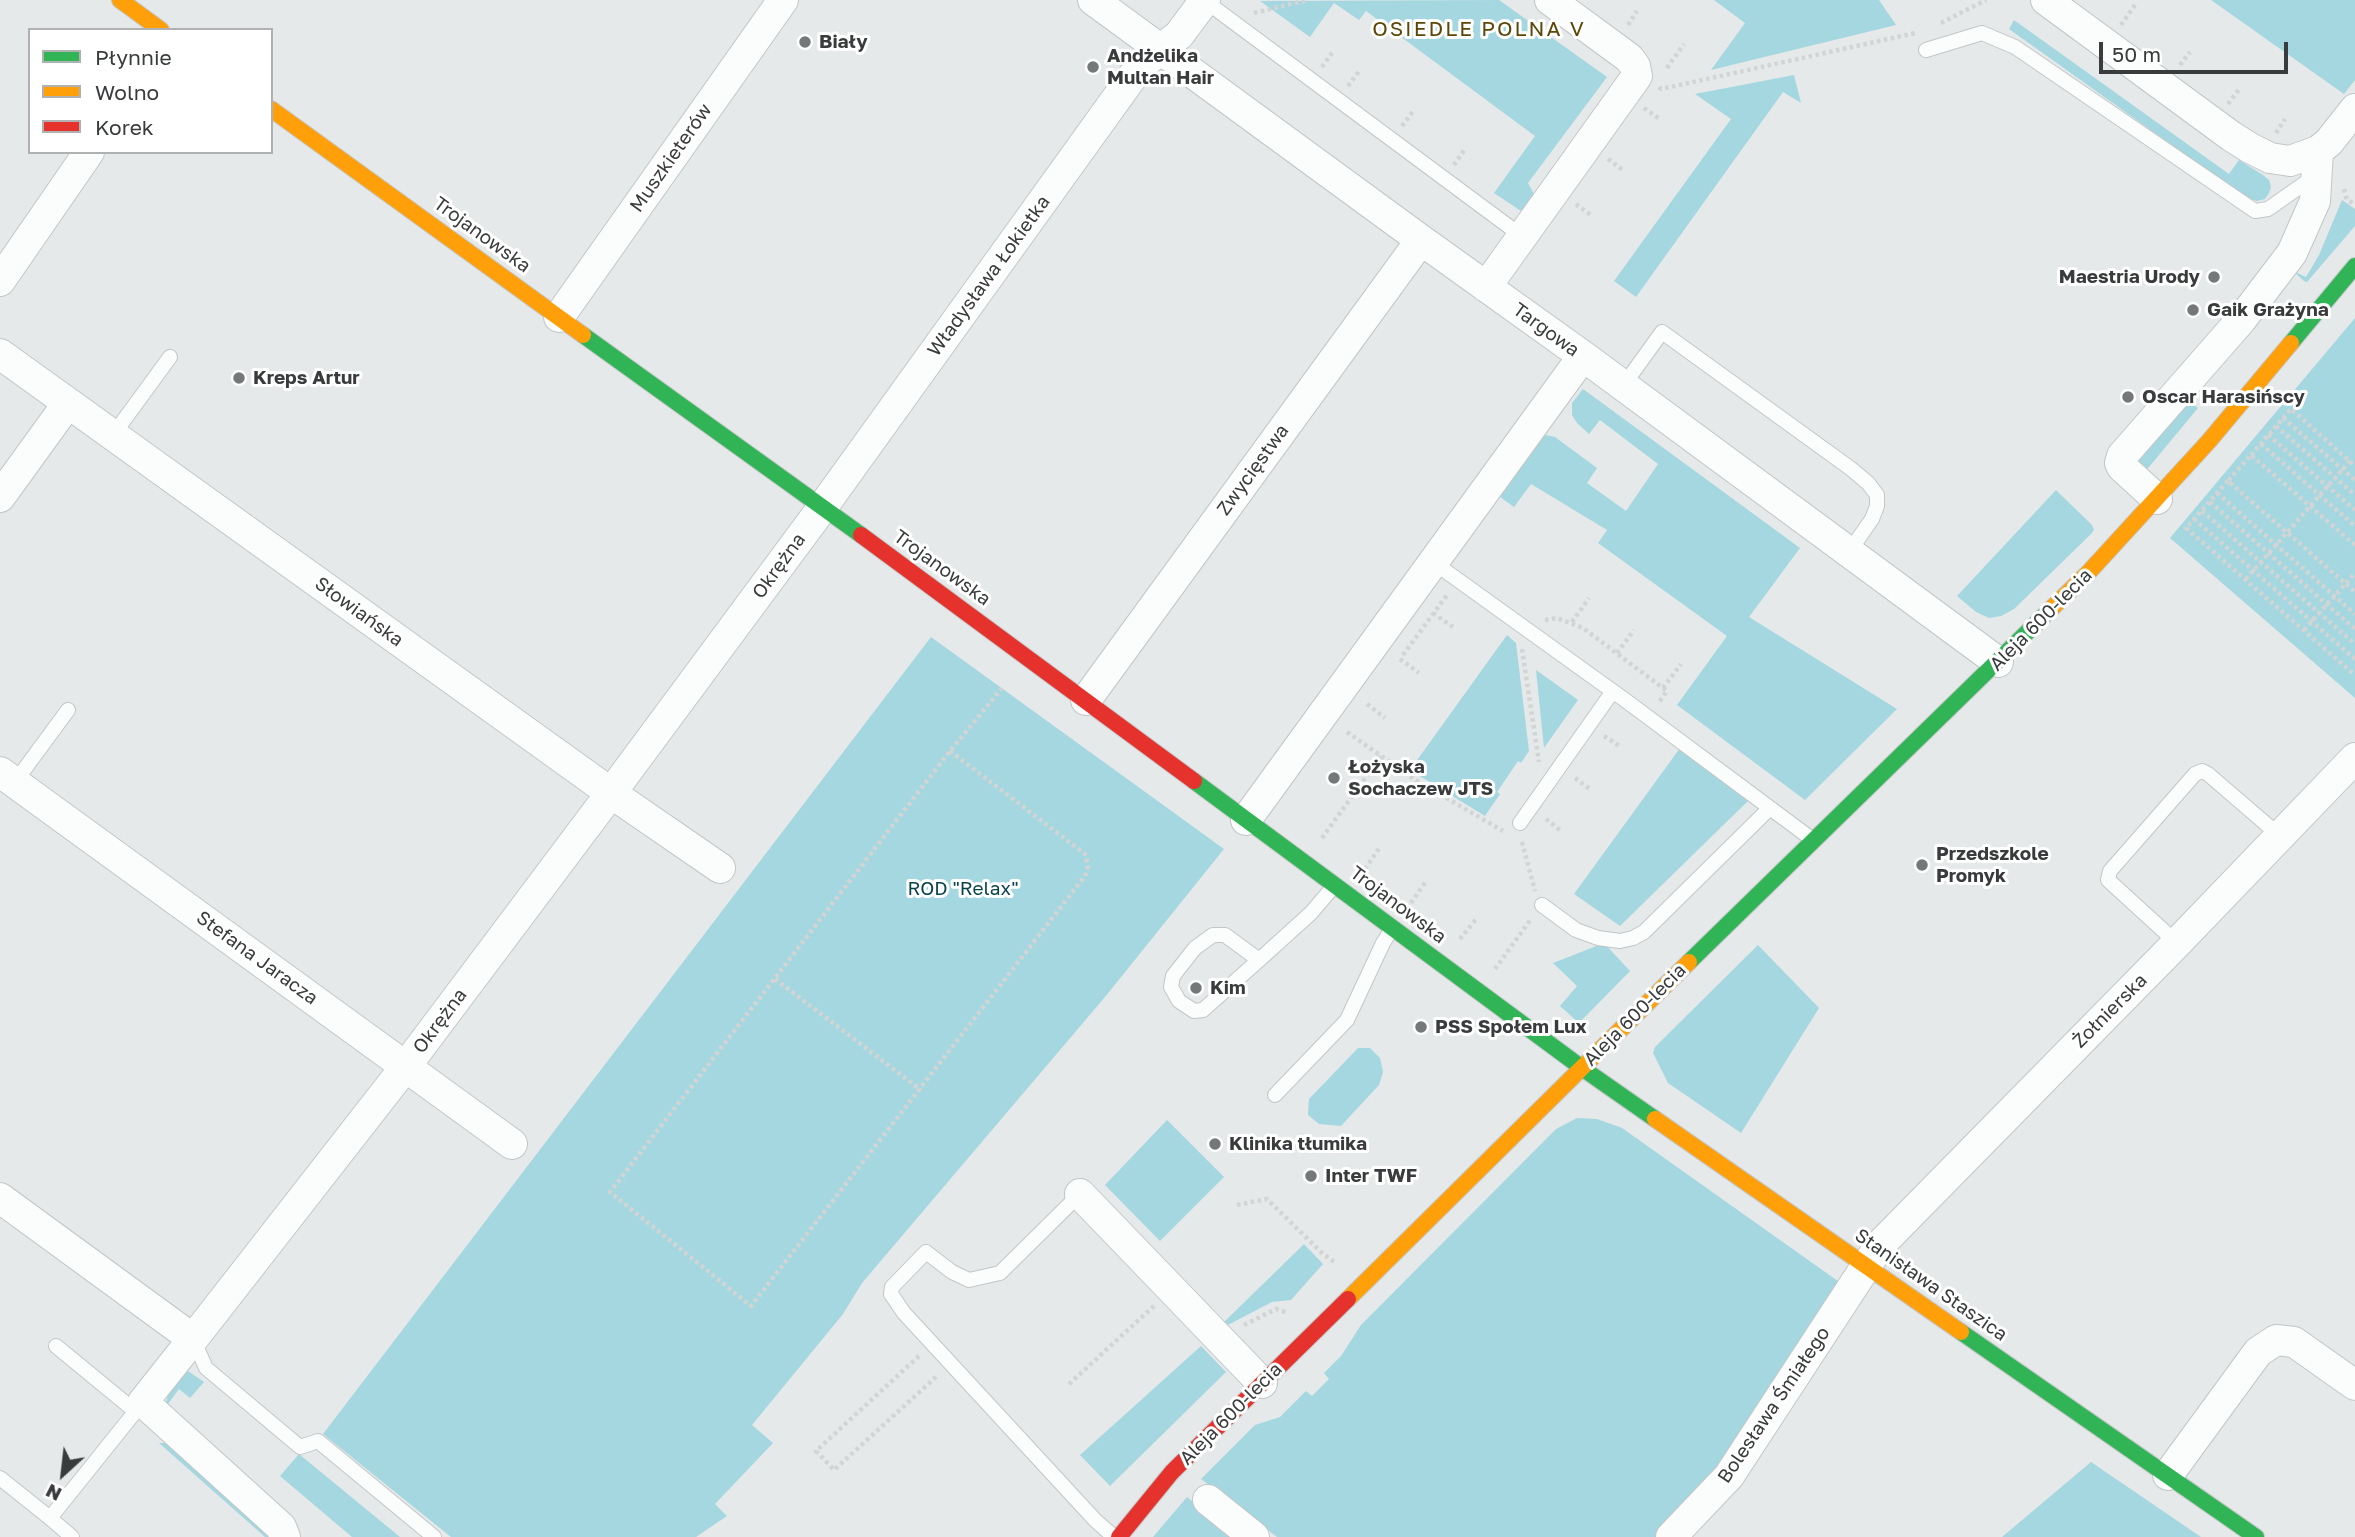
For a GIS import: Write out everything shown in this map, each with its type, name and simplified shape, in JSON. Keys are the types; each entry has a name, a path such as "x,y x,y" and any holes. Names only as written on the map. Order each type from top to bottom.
{"street":[{"path":"120,0 158,28"},
{"name":"Muszkieterów","path":"559,317 783,0"},
{"name":"Targowa","path":"1093,0 1998,662"},
{"path":"1486,287 1637,76 1635,66 1629,58 1550,0"},
{"path":"2046,0 2250,148 2270,158 2325,168"},
{"name":"Władysława Łokietka","path":"823,506 1140,66 1179,35 1205,1"},
{"path":"2157,499 2122,467 2122,456 2241,320 2292,253 2315,201 2325,168 2329,142 2355,109"},
{"name":"Trojanowska","path":"273,110 823,506 1582,1068"},
{"path":"0,281 88,154"},
{"name":"Zwycięstwa","path":"1086,701 1421,240"},
{"name":"Aleja 600-lecia","path":"1116,1537 1172,1472 2088,573 2209,441 2355,266"},
{"name":"Słowiańska","path":"0,354 611,793 720,868"},
{"path":"1246,820 1583,356"},
{"path":"0,497 68,403"},
{"name":"Okrężna","path":"139,1407 406,1066 823,506"},
{"name":"Żołnierska","path":"1866,1265 1880,1245 2355,758"},
{"name":"Stefana Jaracza","path":"8,777 512,1144"},
{"name":"Stanisława Staszica","path":"1582,1068 2256,1537"},
{"path":"1080,1194 1262,1383"},
{"path":"0,1198 193,1339"},
{"name":"Bolesława Śmiałego","path":"1671,1537 1729,1476 1866,1265"},
{"path":"2168,1475 2258,1352 2276,1340 2294,1342 2355,1385"},
{"path":"139,1407 281,1527 285,1537"},
{"path":"1209,1500 1254,1537"}],"lane":[{"path":"1205,1 1523,237"},
{"path":"1927,50 1982,33 2015,47 2255,211 2268,209 2325,168"},
{"path":"1623,386 1662,332 1850,468 1868,483 1877,495 1877,506 1865,530 1849,552"},
{"path":"113,435 170,357"},
{"path":"1433,562 1613,691 1814,841"},
{"path":"1520,823 1613,691"},
{"path":"8,777 68,710"},
{"path":"2177,943 2108,880 2110,872 2195,774 2202,771 2208,774 2280,836"},
{"path":"1542,905 1576,930 1598,938 1620,941 1633,938 1644,932 1770,808"},
{"path":"1259,960 1225,935 1213,935 1195,948 1173,976 1171,987 1179,1001 1194,1011 1203,1010 1311,914 1335,885"},
{"path":"1275,1095 1347,1020 1383,943 1393,928"},
{"path":"1080,1194 1000,1273 968,1280 952,1272 926,1252 892,1286 891,1294 904,1313 1095,1520 1116,1537"},
{"path":"193,1339 206,1368 300,1447 318,1441 433,1537"},
{"path":"50,1518 139,1407 57,1346"},
{"path":"0,1478 72,1537"}],"path":[{"path":"1246,15 1307,0"},
{"path":"1937,25 1986,0"},
{"path":"1655,85 1661,89 1916,34 1926,29"},
{"path":"1667,68 1684,44"},
{"path":"1320,69 1334,50"},
{"path":"1346,89 1360,70"},
{"path":"1640,105 1661,120"},
{"path":"1400,129 1414,110"},
{"path":"1452,167 1465,149"},
{"path":"1603,156 1624,171"},
{"path":"2325,168 2347,200 2355,204"},
{"path":"1570,200 1592,216"},
{"path":"2355,466 2291,409 2186,528 2355,675"},
{"path":"2283,418 2355,480"},
{"path":"2276,426 2355,495"},
{"path":"2268,435 2355,510"},
{"path":"2260,444 2355,526"},
{"path":"2251,455 2355,545"},
{"path":"2246,579 2350,461"},
{"path":"2232,464 2239,469"},
{"path":"2228,481 2355,592"},
{"path":"2217,493 2355,614"},
{"path":"2210,502 2355,629"},
{"path":"2202,511 2355,644"},
{"path":"2194,519 2355,659"},
{"path":"2304,630 2355,573"},
{"path":"1393,668 1458,580"},
{"path":"1572,622 1588,598"},
{"path":"1433,613 1453,627"},
{"path":"1536,618 1543,621 1557,618 1572,622 1667,691 1649,718"},
{"path":"1519,624 1543,790"},
{"path":"1617,653 1634,630"},
{"path":"1400,659 1419,673"},
{"path":"1663,688 1681,664"},
{"path":"950,751 1085,853 1088,866 1085,876 751,1306 610,1192 950,751 1002,688"},
{"path":"1360,713 1374,695"},
{"path":"1367,704 1385,718"},
{"path":"1339,743 1354,723"},
{"path":"1347,732 1414,779 1523,843 1535,894 1542,905 1494,970"},
{"path":"1601,733 1621,747"},
{"path":"1319,843 1381,756"},
{"path":"1571,776 1591,790"},
{"path":"1542,816 1561,831"},
{"path":"1361,873 1380,847"},
{"path":"1407,907 1426,881"},
{"path":"1457,943 1477,918"},
{"path":"775,979 921,1090"},
{"path":"1237,1205 1267,1199 1323,1254 1336,1263"},
{"path":"1069,1384 1163,1298"},
{"path":"1219,1339 1276,1309 1288,1313"},
{"path":"925,1351 816,1451 834,1470 943,1371"}],"green space":[{"path":"1499,0 1607,77 1528,183 1534,194 1521,211 1494,193 1535,136 1366,11 1359,20 1334,3 1310,37 1260,1"},
{"path":"1714,0 1879,0 1896,25 1711,70 1745,23"},
{"path":"2211,0 2355,0 2355,80 2344,94"},
{"path":"2014,20 2229,174 2239,160 2263,175 2269,180 2271,187 2265,199 2257,201 2246,198 2009,29"},
{"path":"1794,75 1801,103 1783,92 1636,297 1614,281 1731,119 1695,94"},
{"path":"2342,200 2355,209 2355,226 2307,282 2304,281 2293,271 2306,277 2319,255"},
{"path":"2355,318 2355,698 2170,538"},
{"path":"1583,389 1800,548 1749,617 1897,709 1805,800 1677,705 1727,636 1598,543 1607,530 1531,484 1514,507 1496,494 1536,440 1546,435 1555,437 1597,468 1587,483 1626,511 1658,464 1600,420 1589,434 1577,423 1572,415 1572,403"},
{"path":"2185,397 2198,408 2139,479 2134,471 2138,453"},
{"path":"2056,490 2094,530 2014,609 2001,616 1989,618 1976,612 1957,596"},
{"path":"1507,635 1516,643 1529,751 1521,763 1518,761 1497,792 1500,794 1485,816 1410,770"},
{"name":"ROD \"Relax\"","path":"931,637 1224,849 1105,997 862,1283 843,1314 752,1425 773,1443 715,1504 727,1516 696,1537 451,1537 323,1434"},
{"path":"1536,670 1578,700 1544,748"},
{"path":"1680,748 1750,799 1620,926 1574,894"},
{"path":"1604,943 1630,971 1579,1023 1560,1006 1577,986 1553,963"},
{"path":"1758,945 1819,1008 1741,1133 1668,1083 1653,1053 1655,1047"},
{"path":"1358,1048 1370,1048 1380,1058 1383,1072 1379,1085 1341,1126 1319,1124 1308,1115 1309,1099"},
{"path":"1577,1118 1597,1119 1622,1128 1842,1284 1738,1447 1661,1537 1277,1537 1201,1479 1255,1425 1280,1417 1306,1391 1312,1396 1329,1379 1324,1373 1341,1356 1361,1325 1556,1129"},
{"path":"1167,1120 1224,1177 1160,1241 1105,1185"},
{"path":"1304,1244 1323,1264 1291,1300 1272,1302 1224,1327 1221,1325"},
{"path":"1201,1346 1226,1372 1110,1486 1080,1455"},
{"path":"185,1369 204,1382 190,1398 179,1389 165,1408 168,1394"},
{"path":"159,1443 170,1443 271,1530 270,1537 265,1537"},
{"path":"299,1454 400,1537 352,1537 280,1476"},
{"path":"2091,1462 2201,1537 2002,1537"},
{"path":"1187,1497 1237,1537 1153,1537"}],"traffic: fast":[{"path":"2291,343 2355,266"},
{"path":"583,335 861,535"},
{"path":"1689,962 2052,608"},
{"path":"1194,781 1655,1119"},
{"path":"1961,1332 2256,1537"}],"traffic: slow":[{"path":"120,0 158,28"},
{"path":"273,110 583,335"},
{"path":"2052,608 2088,573 2209,441 2291,343"},
{"path":"1348,1299 1689,962"},
{"path":"1655,1119 1961,1332"}],"traffic: jam":[{"path":"861,535 1194,781"},
{"path":"1119,1537 1172,1472 1348,1299"}],"place":[{"name":"Biały","path":"805,42"},
{"name":"Andżelika Multan Hair","path":"1093,67"},
{"name":"Maestria Urody","path":"2214,277"},
{"name":"Gaik Grażyna","path":"2193,310"},
{"name":"Kreps Artur","path":"239,378"},
{"name":"Oscar Harasińscy","path":"2128,397"},
{"name":"Łożyska Sochaczew JTS","path":"1334,778"},
{"name":"Przedszkole Promyk","path":"1922,865"},
{"name":"Kim","path":"1196,988"},
{"name":"PSS Społem Lux","path":"1421,1027"},
{"name":"Klinika tłumika","path":"1215,1144"},
{"name":"Inter TWF","path":"1311,1176"}],"district":[{"name":"OSIEDLE POLNA V","path":"1479,29"}]}
